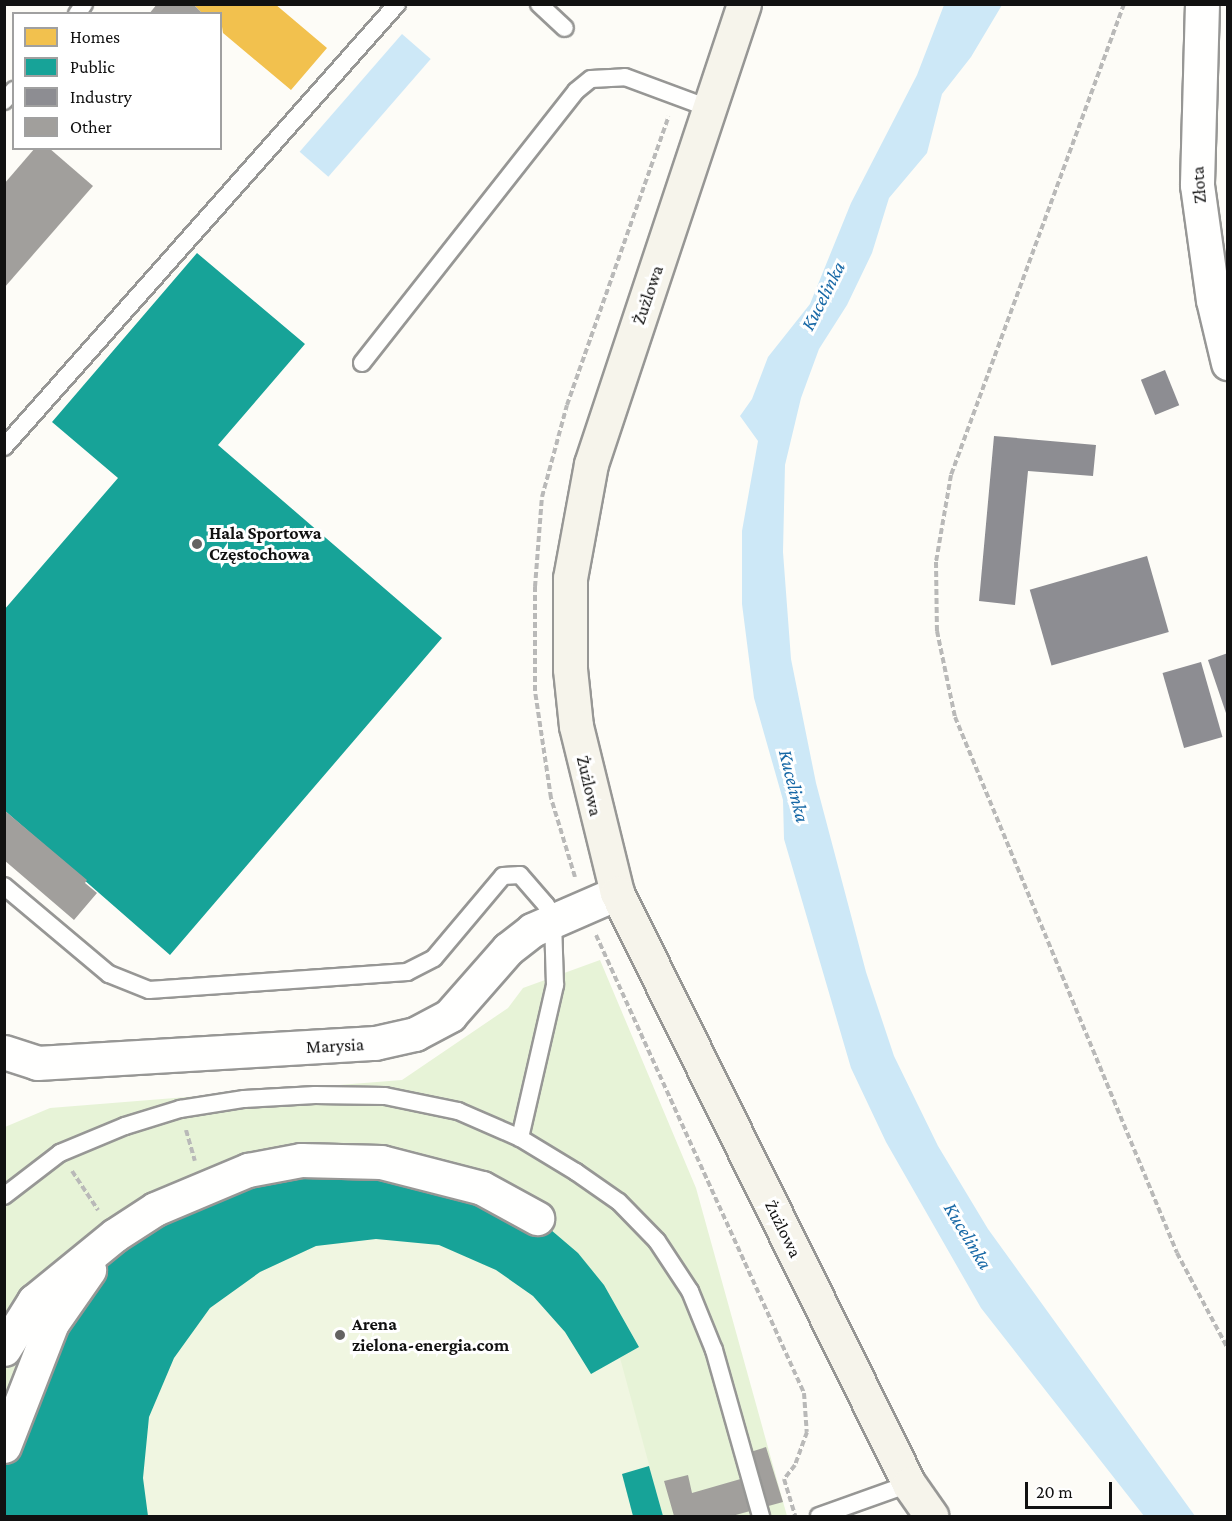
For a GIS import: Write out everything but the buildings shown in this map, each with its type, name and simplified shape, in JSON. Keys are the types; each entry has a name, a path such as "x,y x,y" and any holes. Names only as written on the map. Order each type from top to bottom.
{"street":[{"name":"Żużlowa","path":"744,4 711,109 591,464 570,578 570,669 576,726 617,893 909,1484 931,1516"},
{"name":"Złota","path":"1202,4 1197,186 1213,300 1227,363"},
{"name":"Marysia","path":"4,1052 37,1062 375,1043 415,1034 450,1015 508,949 532,930 617,893"},
{"path":"4,1349 34,1301 115,1235 155,1209 248,1170 301,1160 339,1158 381,1162 482,1188 537,1218"},
{"path":"4,1446 52,1323 115,1235"}],"lane":[{"path":"4,447 398,4"},
{"path":"539,4 565,28"},
{"path":"362,363 576,91 591,79 625,77 711,109"},
{"path":"4,886 109,974 149,990 407,972 434,958 503,876 520,875 546,905 553,921 555,984 520,1138"},
{"path":"4,1196 60,1153 125,1126 180,1109 244,1099 385,1096 458,1111 520,1138 619,1202 657,1240 690,1291 714,1350 761,1516"},
{"path":"819,1516 909,1484"}],"path":[{"path":"1124,4 951,475 936,562 937,631 955,717 1177,1253 1227,1349"},
{"path":"672,109 567,405 542,497 535,587 535,692 551,798 563,844 596,937 804,1393 807,1432 795,1465 784,1479 795,1516"},
{"path":"180,1109 203,1189"},
{"path":"60,1153 115,1235"}],"green space":[{"path":"600,960 696,1188 787,1516 5,1516 5,1127 50,1108 402,1080 508,1008 523,988"},
{"name":"Arena zielona-energia.com","path":"155,1209 578,1253 604,1285 639,1347 620,1358 663,1516 5,1516 5,1446"}],"water":[{"name":"Kucelinka","path":"944,5 1002,5 971,57 942,94 927,153 889,198 872,253 847,305 819,349 801,398 785,465 783,552 791,659 816,783 866,972 894,1056 938,1146 988,1229 1195,1516 1144,1516 981,1308 886,1142 851,1068 784,839 783,800 754,698 742,604 742,531 758,441 740,416 752,399 768,357 810,304 851,203 917,75"},
{"path":"402,34 431,59 328,177 300,152"}],"place":[{"name":"Hala Sportowa Częstochowa","path":"197,544"},
{"name":"Arena zielona-energia.com","path":"340,1335"}]}
